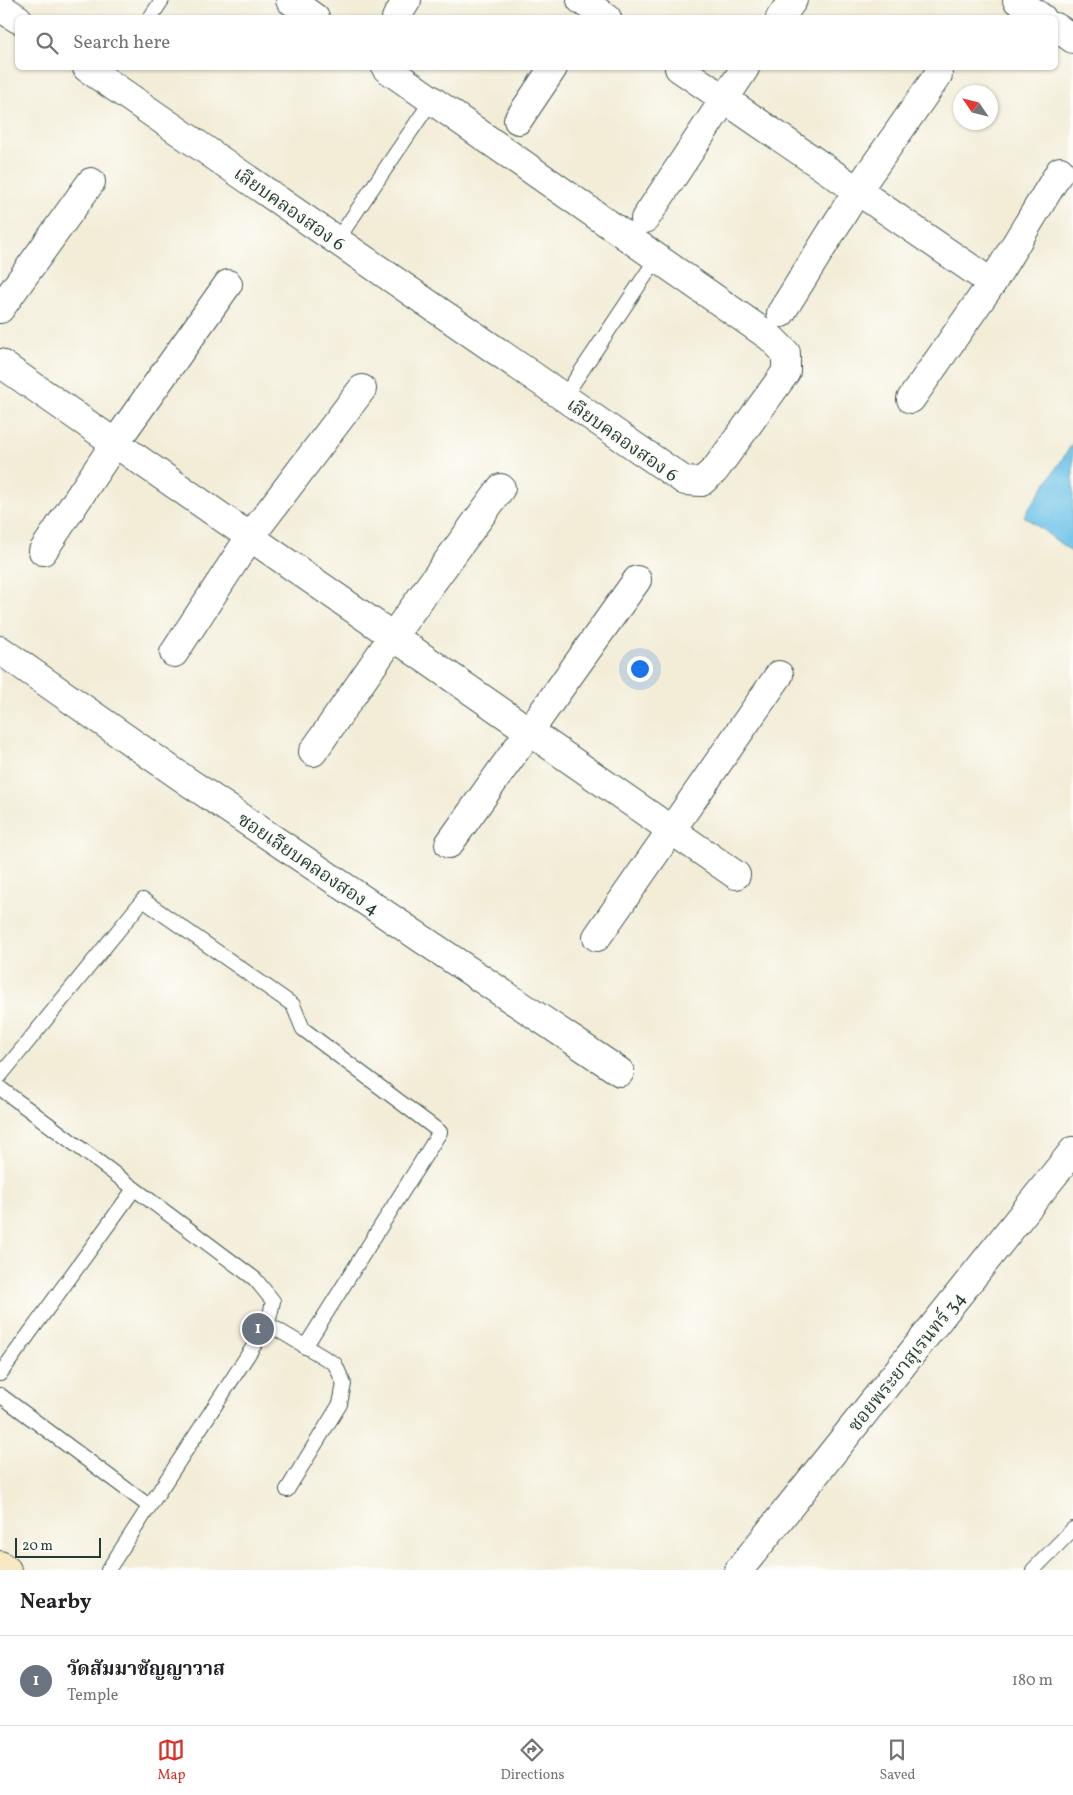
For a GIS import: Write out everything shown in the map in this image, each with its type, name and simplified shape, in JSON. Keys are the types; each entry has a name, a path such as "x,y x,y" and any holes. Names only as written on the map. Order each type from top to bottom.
{"street":[{"path":"290,0 311,15"},
{"path":"398,15 407,0"},
{"path":"782,15 793,0"},
{"path":"1017,0 1038,15"},
{"path":"0,7 15,17"},
{"path":"1058,28 1073,39"},
{"name":"เลียบคลองสอง 6","path":"102,72 337,240 685,481 701,482 715,470 786,372 786,353 770,337 389,70"},
{"path":"518,120 552,70"},
{"path":"682,70 992,284"},
{"path":"645,219 744,70"},
{"path":"781,314 857,191 938,75"},
{"path":"911,399 992,284 1060,171"},
{"path":"0,308 91,182"},
{"path":"43,551 114,443 228,284"},
{"path":"0,363 736,875"},
{"path":"174,653 250,537 362,389"},
{"path":"313,752 393,636 501,488"},
{"path":"448,844 638,580"},
{"name":"ซอยเลียบคลองสอง 4","path":"0,650 187,781 620,1072"},
{"path":"597,937 779,676"},
{"name":"ซอยพระยาสุเรนทร์ 34","path":"739,1570 1073,1151"},
{"path":"0,1565 7,1570"}],"lane":[{"path":"152,15 162,0"},
{"path":"337,240 432,100"},
{"path":"564,397 657,258"},
{"path":"0,1076 143,900 293,1005 303,1029 440,1132 305,1347"},
{"path":"0,1088 255,1279 273,1301 268,1324 108,1570"},
{"path":"0,1374 134,1189"},
{"path":"268,1324 335,1364 344,1384 340,1404 287,1490"},
{"path":"0,1395 149,1506"},
{"path":"1033,1570 1073,1529"}],"water":[{"path":"1073,443 1073,553 1024,516"}],"place":[{"name":"วัดสัมมาชัญญาวาส","path":"258,1329"}]}
